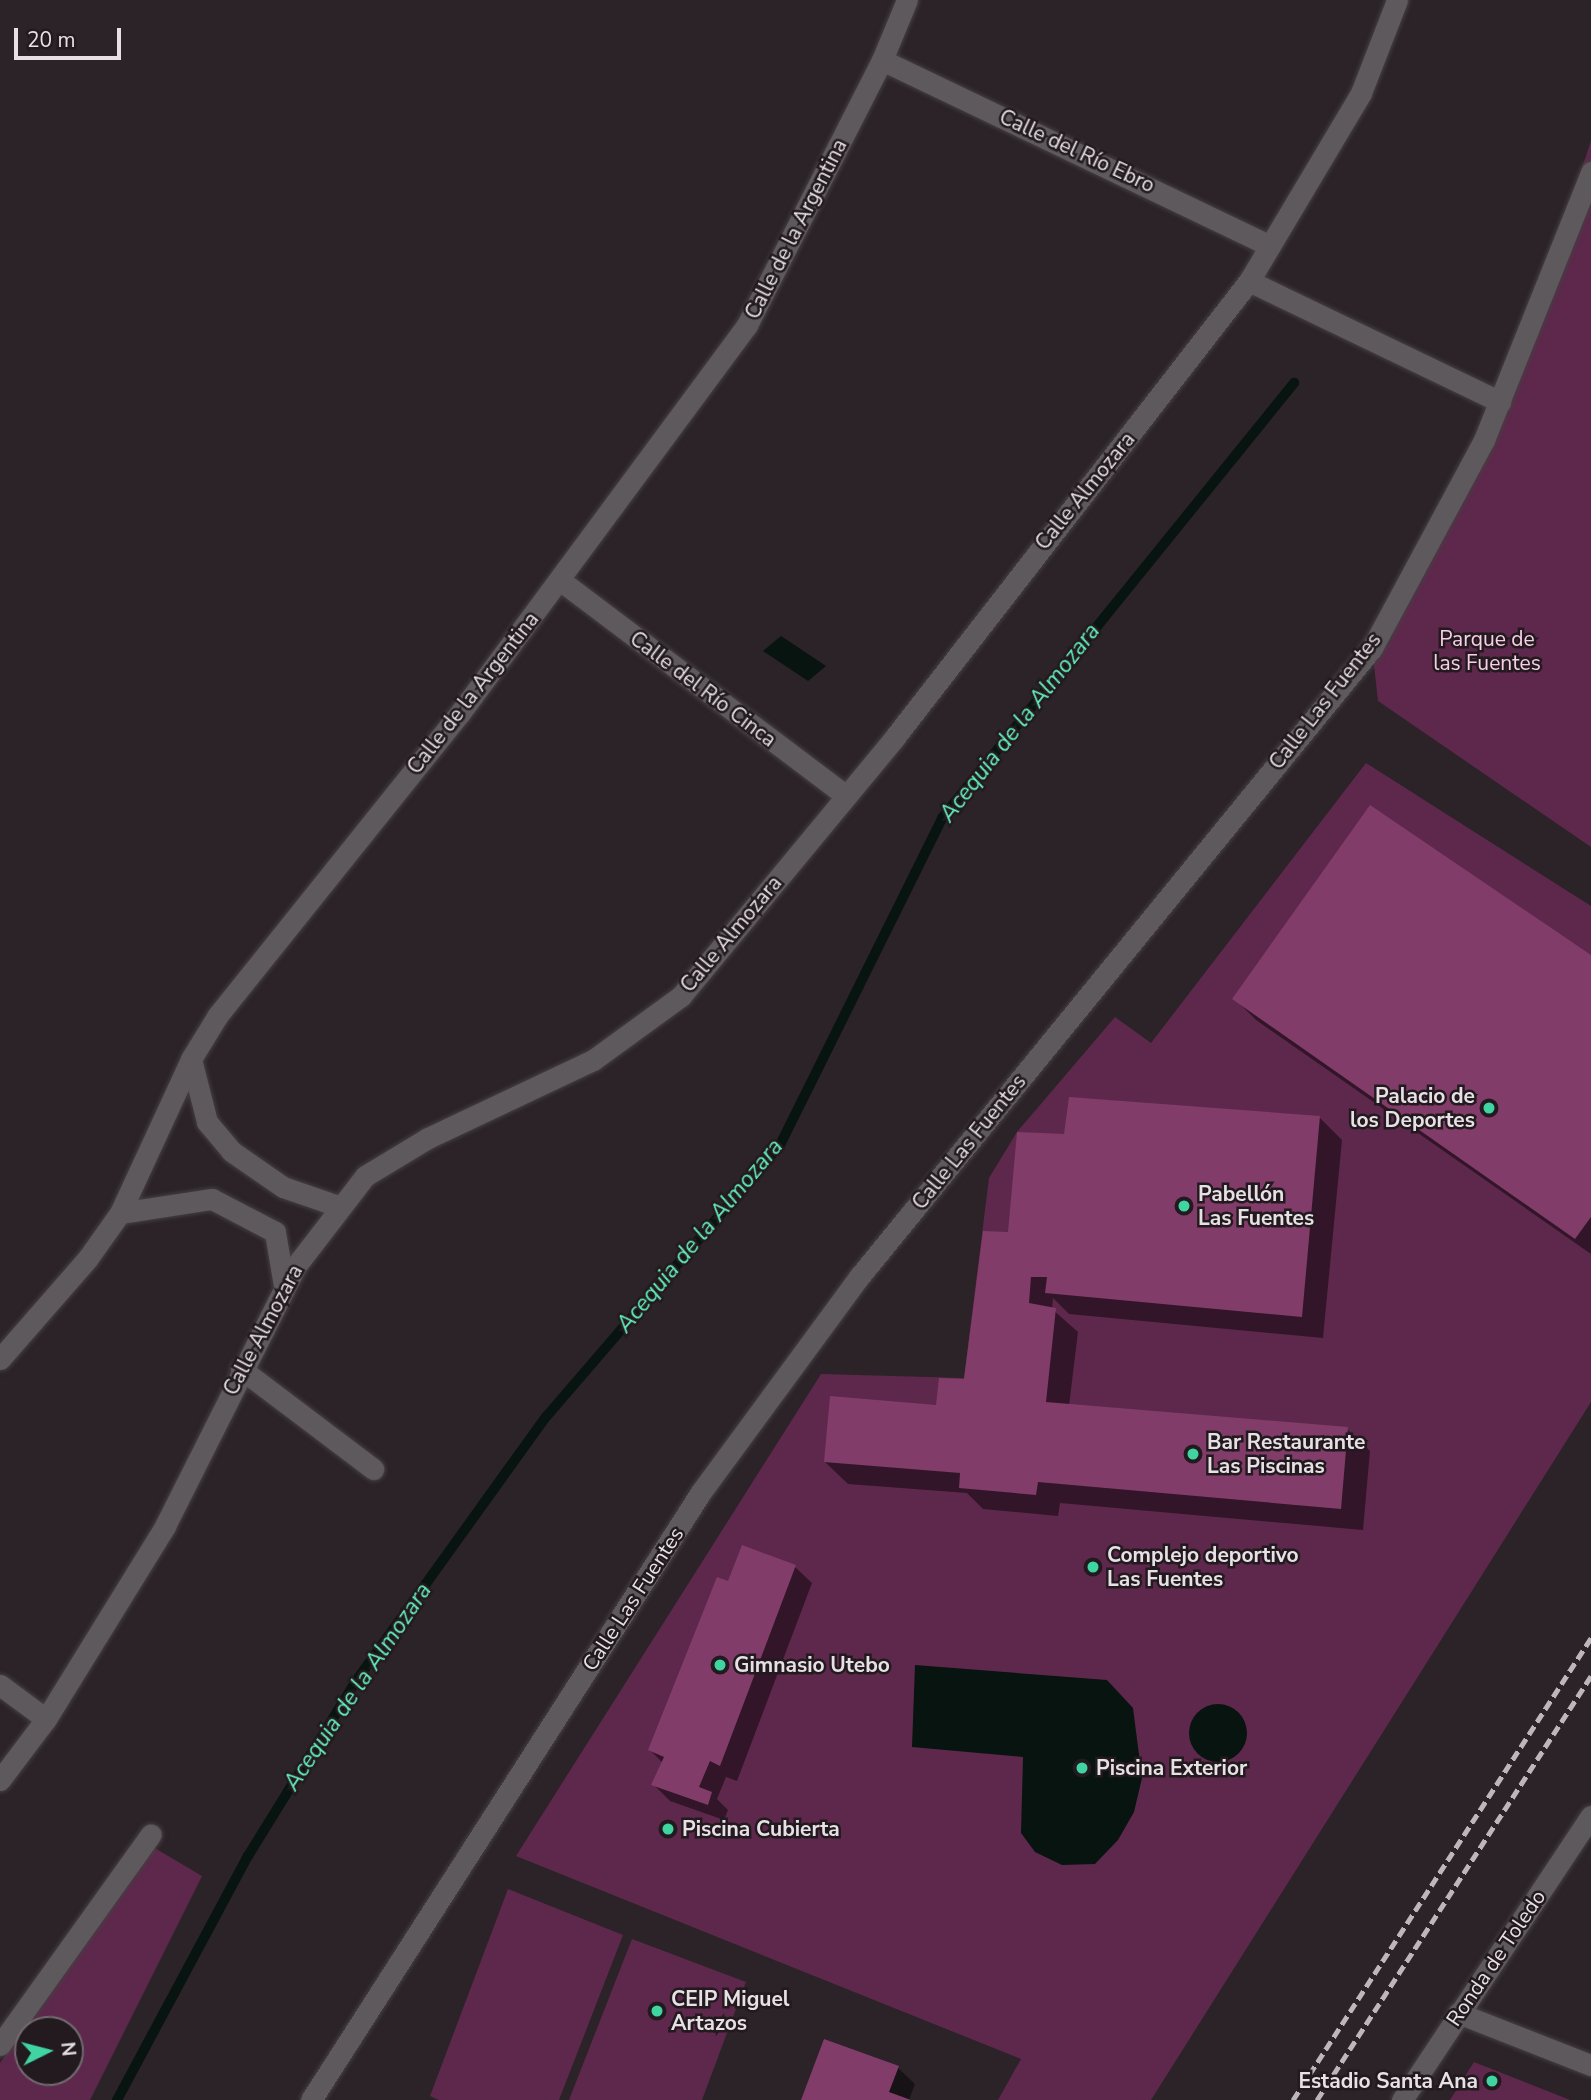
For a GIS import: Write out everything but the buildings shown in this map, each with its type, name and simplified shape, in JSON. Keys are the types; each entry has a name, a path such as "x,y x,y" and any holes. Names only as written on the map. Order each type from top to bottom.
{"street":[{"name":"Calle de la Argentina","path":"0,1359 88,1258 120,1213 191,1059 218,1015 561,581 747,325 882,60 906,0"},
{"name":"Calle Almozara","path":"0,1780 46,1719 165,1526 284,1286 365,1176 428,1138 593,1060 681,996 846,796 1249,281 1361,93 1397,0"},
{"name":"Calle del Río Ebro","path":"882,60 1270,246"},
{"name":"Calle Las Fuentes","path":"311,2100 701,1492 859,1277 1371,648 1500,402 1591,172"},
{"path":"1249,281 1500,402"},
{"name":"Calle del Río Cinca","path":"561,581 846,796"},
{"path":"191,1059 207,1122 231,1151 283,1187 341,1207"},
{"path":"120,1213 212,1199 275,1232 284,1286"},
{"path":"241,1369 373,1469"},
{"path":"0,1685 46,1719"},
{"name":"Ronda de Toledo","path":"1402,2100 1591,1816"},
{"path":"0,2045 151,1834"},
{"path":"1458,2013 1591,2065"}],"green space":[{"name":"Parque de las Fuentes","path":"1591,141 1591,847 1378,701 1372,648 1515,368"},
{"name":"Complejo deportivo Las Fuentes","path":"1366,763 1591,906 1591,1402 1151,2100 998,2100 1021,2059 516,1856 821,1374 964,1378 989,1178 1017,1132 1115,1017 1151,1043"},
{"path":"153,1847 202,1876 90,2100 0,2100 0,2063 14,2043 14,2086 84,2086 84,2016 33,2016"},
{"path":"508,1889 623,1935 559,2100 439,2100 430,2096"},
{"path":"632,1939 746,1982 702,2100 569,2100"},
{"name":"Estadio Santa Ana","path":"1474,2062 1570,2100 1450,2100"}],"shaded area":[{"path":"781,636 826,666 808,681 763,651"},
{"name":"Piscina Exterior","path":"915,1665 1107,1680 1133,1708 1142,1778 1134,1812 1118,1840 1095,1864 1062,1865 1035,1852 1021,1833 1023,1757 912,1747"},
{"path":"1212,1704 1224,1704 1239,1712 1247,1727 1247,1739 1239,1754 1224,1762 1212,1762 1197,1754 1189,1739 1189,1727 1197,1712"}],"waterway":[{"name":"Acequia de la Almozara","path":"117,2100 248,1856 356,1681 546,1417 780,1145 942,818 1294,383"}],"railway":[{"path":"1293,2100 1591,1638"},
{"path":"1317,2100 1591,1676"}],"place":[{"name":"Palacio de los Deportes","path":"1489,1108"},
{"name":"Pabellón Las Fuentes","path":"1184,1206"},
{"name":"Bar Restaurante Las Piscinas","path":"1193,1454"},
{"name":"Complejo deportivo Las Fuentes","path":"1093,1567"},
{"name":"Gimnasio Utebo","path":"720,1665"},
{"name":"Piscina Exterior","path":"1082,1768"},
{"name":"Piscina Cubierta","path":"668,1829"},
{"name":"CEIP Miguel Artazos","path":"657,2011"},
{"name":"Estadio Santa Ana","path":"1492,2081"}]}
